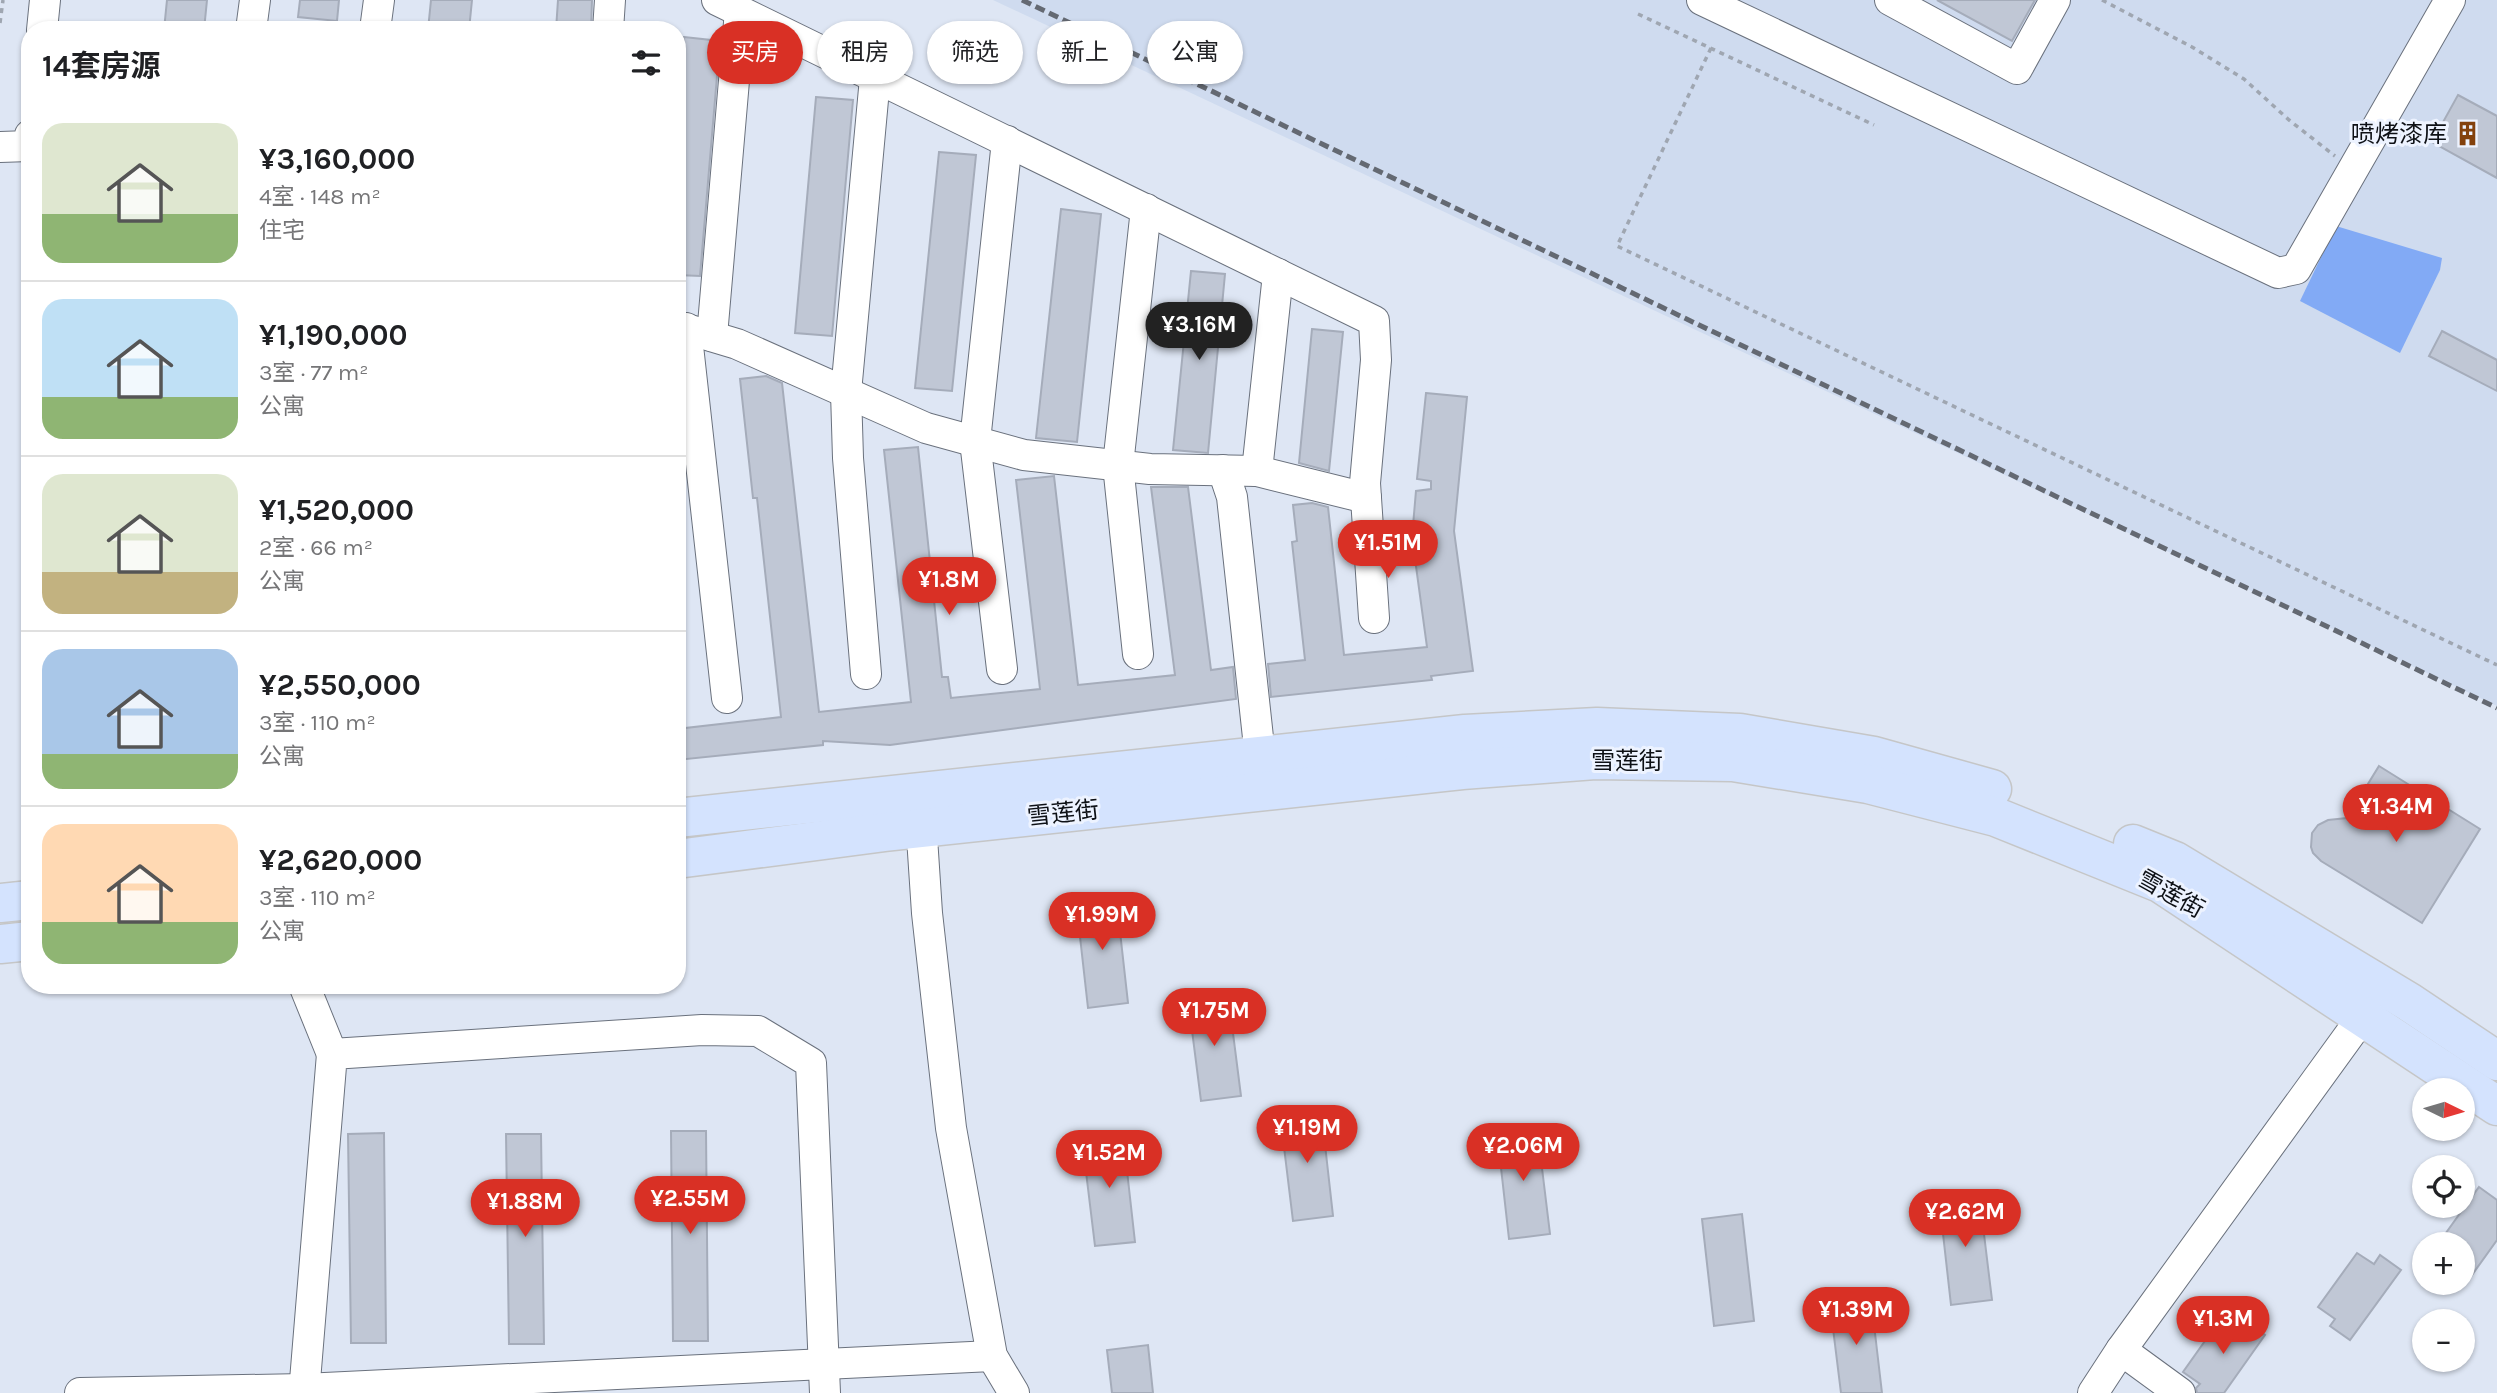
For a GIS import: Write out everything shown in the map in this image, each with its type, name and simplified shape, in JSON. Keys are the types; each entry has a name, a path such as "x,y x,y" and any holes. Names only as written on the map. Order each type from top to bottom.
{"main road":[{"name":"雪莲街","path":"686,857 920,810 1260,755 1465,734 1597,727 1740,733 1874,756 2004,793 2175,861 2374,1001 2497,1106"},
{"name":"雪莲街","path":"686,818 920,810 1595,760 1733,762 1868,784 1996,817 2160,883 2374,1001 2497,1061"},
{"path":"0,903 21,901"},
{"path":"0,944 21,942"}],"street":[{"path":"43,21 45,0"},
{"path":"252,21 255,0"},
{"path":"376,21 379,0"},
{"path":"609,21 610,0"},
{"path":"1702,0 2278,273 2296,269 2450,0"},
{"path":"1890,0 2017,69 2055,0"},
{"path":"727,698 691,330 729,6 817,50"},
{"path":"866,674 848,458 846,392 873,84"},
{"path":"887,84 1374,321 1376,360 1365,483 1374,618"},
{"path":"1002,669 975,441 1007,141"},
{"path":"1138,654 1118,465 1146,209"},
{"path":"1256,471 1278,274"},
{"path":"691,330 737,344 926,428 1024,455 1150,469 1256,471 1366,498"},
{"path":"1223,470 1232,496 1260,755"},
{"path":"920,810 927,912 951,1128 992,1356 1014,1393"},
{"path":"304,1391 332,1054 308,994"},
{"path":"2093,1393 2121,1350 2374,1001"},
{"path":"332,1054 702,1030 758,1031 811,1063 825,1393"},
{"path":"2121,1350 2180,1393"},
{"path":"80,1393 304,1391 992,1356"}],"path":[{"path":"0,23 3,0"},
{"path":"2102,0 2192,47 2244,79 2289,120 2354,168"},
{"path":"1638,14 1874,125"},
{"path":"1711,48 1617,246 2497,665"}],"shaded area":[{"path":"993,0 2497,0 2497,706 1172,84 1243,84 1243,21 1147,21 1147,72 1133,66 1133,21 1038,21"},
{"path":"2336,226 2442,258 2440,270 2400,353 2300,301"}],"building":[{"path":"167,0 207,0 205,21 165,21"},
{"path":"300,0 339,0 337,21 298,17"},
{"path":"431,0 472,0 470,21 429,21"},
{"path":"558,0 592,0 591,21 557,21"},
{"path":"1937,0 2035,0 2012,41"},
{"path":"686,37 707,40 707,84 716,84 700,276 686,275"},
{"name":"喷烤漆库","path":"2458,95 2497,116 2497,178 2432,142"},
{"path":"816,97 853,100 832,336 795,333"},
{"path":"939,152 976,155 952,391 915,388"},
{"path":"1061,209 1101,214 1077,442 1036,438"},
{"path":"1191,271 1225,274 1208,453 1173,450"},
{"path":"1312,329 1343,332 1329,471 1299,463"},
{"path":"2442,331 2497,360 2497,391 2429,356"},
{"path":"766,376 782,383 819,712 911,702 884,450 918,447 942,677 948,677 951,698 1040,689 1016,480 1054,476 1078,685 1175,675 1151,487 1188,487 1211,670 1233,667 1236,699 890,745 823,741 823,745 686,759 686,728 781,717 757,498 753,498 740,379"},
{"path":"1426,393 1467,397 1454,531 1473,671 1431,676 1432,680 1271,697 1268,664 1305,660 1292,542 1297,541 1293,505 1312,503 1328,507 1344,655 1427,647 1412,537 1416,491 1431,489 1431,481 1417,479"},
{"path":"2379,766 2480,829 2422,923 2321,861 2311,847 2312,833 2318,825 2328,820 2347,818"},
{"path":"1116,896 1128,1003 1088,1008 1076,901"},
{"path":"1228,994 1241,1096 1201,1101 1188,999"},
{"path":"1321,1109 1333,1216 1293,1221 1280,1114"},
{"path":"1537,1127 1550,1234 1509,1239 1497,1132"},
{"path":"671,1131 706,1131 708,1341 673,1341"},
{"path":"384,1133 386,1343 351,1343 348,1134"},
{"path":"506,1134 541,1134 544,1344 509,1344"},
{"path":"1123,1135 1135,1242 1095,1246 1082,1139"},
{"path":"2479,1187 2497,1200 2497,1240 2475,1271 2475,1232 2447,1232 2457,1218 2475,1218 2475,1193"},
{"path":"1979,1193 1992,1300 1951,1305 1939,1198"},
{"path":"1742,1214 1754,1321 1714,1326 1702,1219"},
{"path":"2357,1253 2374,1264 2380,1255 2401,1270 2350,1340 2330,1326 2335,1319 2318,1307"},
{"path":"1871,1299 1882,1393 1841,1393 1830,1304"},
{"path":"2222,1317 2238,1329 2245,1320 2265,1335 2224,1393 2197,1393 2196,1388 2200,1384 2183,1372"},
{"path":"1148,1345 1153,1393 1112,1393 1107,1350"}],"railway":[{"path":"1022,0 2497,708"}],"place":[{"name":"喷烤漆库","path":"2467,134"}]}
